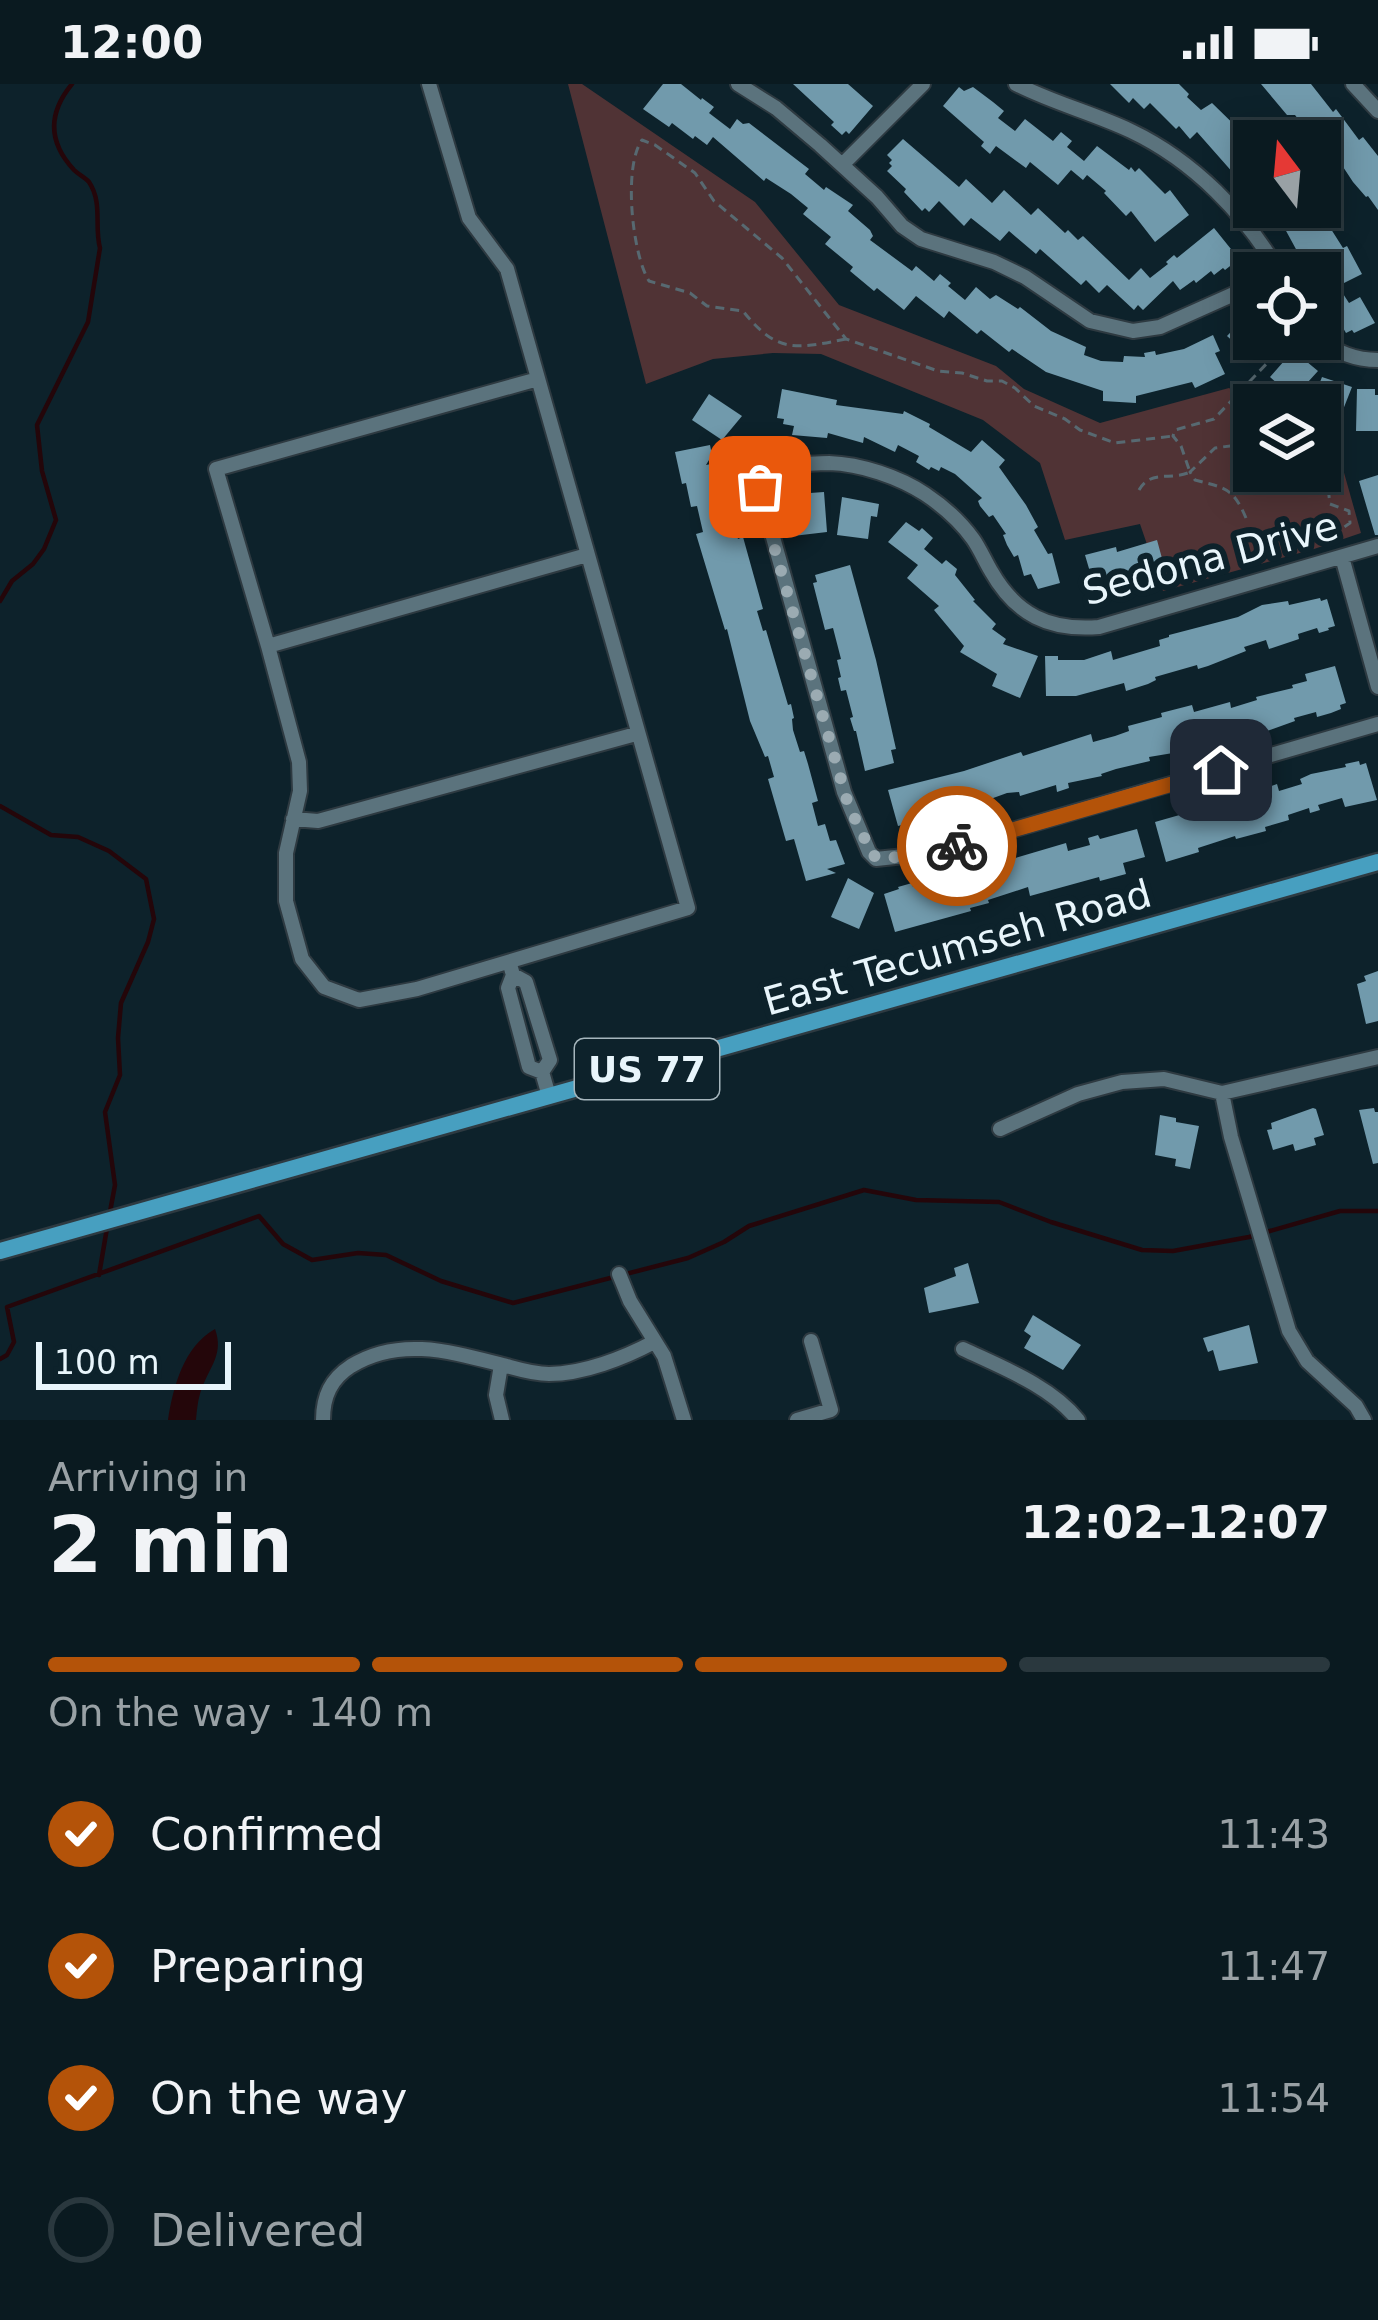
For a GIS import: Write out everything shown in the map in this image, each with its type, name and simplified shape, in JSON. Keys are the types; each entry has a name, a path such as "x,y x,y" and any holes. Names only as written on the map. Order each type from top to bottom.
{"main road":[{"name":"East Tecumseh Road","path":"0,1251 1378,862"}],"street":[{"path":"429,84 469,218 507,269 688,908 511,969 359,1000 324,987 302,959 286,901 286,854 300,791 299,763 216,469 538,379"},
{"path":"738,84 793,122 877,197 902,226 921,238 1025,277 1081,316 1133,331 1160,327 1233,294"},
{"path":"842,165 923,84"},
{"path":"1016,84 1133,132 1175,158 1210,184 1268,252"},
{"path":"1353,84 1378,111"},
{"path":"1341,352 1378,360"},
{"name":"Sedona Drive","path":"1378,546 1099,627 1076,629 1027,614 1010,600 974,540 922,492 861,467 784,466 765,461 754,473 850,811 876,859 935,853 1378,724"},
{"path":"268,646 587,555"},
{"path":"1342,557 1378,688"},
{"path":"293,819 318,820 637,734"},
{"path":"511,969 508,988 529,1067 542,1072 548,1096"},
{"path":"1000,1129 1078,1094 1122,1082 1164,1079 1222,1094 1378,1057"},
{"path":"1222,1094 1288,1331 1307,1361 1356,1406 1364,1420"},
{"path":"619,1274 664,1357 684,1420"},
{"path":"797,1420 831,1410 812,1341"},
{"path":"323,1414 330,1385 337,1377 360,1361 391,1351 438,1349 544,1374 629,1355 654,1342"},
{"path":"963,1349 1017,1375 1078,1420"},
{"path":"501,1364 496,1395 502,1420"}],"path":[{"path":"846,339 782,258 714,201 695,172 642,140 632,164 634,219 649,281 689,293 707,306 742,311 759,332 781,345 800,348 846,339 938,371 1002,381 1034,406 1115,442 1173,436"},
{"path":"1173,436 1175,430 1214,418 1270,360"},
{"path":"1173,436 1196,480 1228,488 1246,518"},
{"path":"1139,490 1156,475 1177,478 1215,448 1233,446"},
{"path":"1320,535 1350,523 1349,512 1330,504 1328,492"}],"shaded area":[{"path":"568,84 582,84 755,202 839,305 996,366 1024,389 1100,423 1229,388 1233,391 1233,492 1341,492 1341,462 1361,533 1163,591 1140,524 1065,540 1040,463 983,420 821,354 713,359 646,384"},
{"path":"215,1329 217,1353 201,1392 196,1420 168,1420 188,1357"}],"building":[{"path":"663,84 681,84 702,98 714,107 709,113 730,129 737,119 749,123 809,169 805,174 824,190 853,205 848,211 870,230 870,240 912,271 916,266 934,281 940,274 965,300 976,287 990,299 996,295 1051,331 1086,347 1084,355 1101,361 1123,362 1124,356 1184,349 1213,335 1225,374 1195,388 1192,382 1136,396 1136,403 1103,401 1103,391 1046,372 981,330 977,334 949,311 944,318 916,296 904,310 850,271 853,267 825,244 831,237 803,214 808,208 791,194 764,181 713,137 707,145 643,109"},
{"path":"793,84 848,84 873,106 849,134 842,135"},
{"path":"1110,84 1179,84 1201,110 1212,103 1233,124 1233,173 1197,132 1190,139 1150,103 1144,109 1133,98 1129,103"},
{"path":"1261,84 1311,84 1359,140 1363,137 1378,156 1378,210 1341,164 1341,120 1299,120 1287,115"},
{"path":"959,87 964,91 973,87 993,102 1004,111 998,118 1015,131 1025,119 1053,141 1061,132 1072,141 1067,147 1084,161 1097,146 1129,170 1139,168 1165,194 1170,190 1189,215 1155,242 1131,211 1126,216 1087,175 1083,180 1071,170 1058,185 1030,162 1026,168 996,146 990,154 981,146 984,142 943,106"},
{"path":"903,139 959,187 966,179 992,203 1004,190 1031,215 1038,208 1065,233 1068,230 1078,240 1083,236 1129,280 1141,268 1150,278 1214,228 1233,252 1233,264 1180,290 1173,281 1143,310 1138,305 1134,310 1107,285 1099,293 1086,280 1081,285 1040,249 1036,254 1009,231 1000,241 971,218 964,226 939,201 929,212 922,211 887,171 892,160 887,155"},
{"path":"1330,228 1362,274 1341,284 1341,252 1298,252 1285,229"},
{"path":"1341,291 1349,303 1360,297 1375,323 1346,333 1341,325"},
{"path":"1285,360 1305,360 1318,371 1306,384 1278,384 1270,377"},
{"path":"1322,377 1352,387 1341,415 1341,384 1319,384"},
{"path":"782,389 837,400 836,405 904,411 971,452 982,440 1005,460 999,467 1026,505 1048,554 1052,553 1060,583 1038,589 1031,574 1024,576 1006,534 980,506 982,498 955,474 941,467 929,470 916,462 919,456 898,445 895,452 864,437 863,443 828,433 827,438 792,435 794,426 777,418"},
{"path":"1357,389 1375,389 1378,395 1378,431 1356,431"},
{"path":"709,394 742,416 722,440 692,420"},
{"path":"710,445 712,455 706,465 721,462 731,503 727,504 738,539 743,537 763,609 757,611 791,704 793,730 818,801 812,803 818,826 825,824 845,864 827,869 836,873 806,881 794,839 786,841 768,779 774,777 768,756 750,721 696,534 703,532 697,506 691,507 686,483 682,484 675,452"},
{"path":"1378,475 1378,535 1375,535 1359,481"},
{"path":"796,491 824,492 827,532 793,536 790,498 796,498"},
{"path":"842,497 879,504 877,517 871,516 868,539 837,535"},
{"path":"906,522 933,538 924,549 957,569 955,575 973,601 996,624 992,629 1006,639 1003,644 1038,656 1020,698 992,686 997,674 960,652 964,646 934,610 939,606 907,578 918,565 888,542"},
{"path":"1157,540 1166,573 1134,588 1095,589 1085,555"},
{"path":"850,565 896,749 891,750 894,763 865,771 846,690 841,691 838,678 837,660 841,659 833,628 825,630 813,583 817,582 815,575"},
{"path":"1327,599 1335,626 1329,630 1298,634 1299,639 1269,649 1266,640 1208,666 1155,677 1126,691 1124,683 1076,696 1046,696 1045,656 1084,660 1111,651 1113,660 1160,646 1159,640 1169,635 1238,617 1262,605"},
{"path":"1335,666 1346,703 1331,713 1294,718 1248,738 1210,746 1209,740 1184,747 1185,751 1149,757 1150,761 1068,783 1069,788 1057,792 1056,785 1020,796 1019,792 1007,793 963,809 964,813 898,826 888,790 1091,734 1093,742 1115,736 1129,731 1128,726 1192,705 1194,712 1230,702 1231,708 1293,688 1307,681 1305,674"},
{"path":"1366,763 1377,800 1345,807 1342,798 1318,805 1320,810 1310,813 1309,808 1288,815 1289,820 1265,827 1266,831 1235,836 1166,862 1155,822 1210,801 1212,808 1245,799 1277,784 1279,791 1302,784 1300,779 1311,774"},
{"path":"1137,829 1145,857 1123,863 1126,874 1030,896 1028,887 971,911 895,932 884,894 898,887 953,882 951,877 1066,843 1068,851 1090,845 1088,838"},
{"path":"848,878 874,893 859,929 831,917"},
{"path":"1378,971 1378,1021 1366,1024 1357,984"},
{"path":"1313,1108 1324,1135 1314,1138 1316,1145 1295,1151 1293,1144 1273,1150 1267,1130 1272,1129 1271,1123"},
{"path":"1359,1110 1378,1112 1378,1163 1373,1164"},
{"path":"1160,1115 1199,1126 1190,1169 1175,1166 1176,1159 1155,1155"},
{"path":"968,1263 979,1303 929,1313 924,1288 956,1276 954,1268"},
{"path":"1033,1315 1081,1345 1063,1370 1024,1348 1031,1336 1024,1331"},
{"path":"1249,1325 1258,1363 1219,1371 1213,1350 1208,1352 1203,1338"}],"waterway":[{"path":"0,601 12,581 44,549 56,520 42,471 37,425 88,322 100,248 93,190 65,159 54,127 72,84"},
{"path":"0,806 51,835 78,837 109,851 146,879 154,919 121,1003 120,1075 105,1112 115,1185 109,1217"},
{"path":"0,1359 14,1342 7,1307 259,1216 283,1244 312,1260 358,1253 386,1255 441,1281 513,1303 688,1258 749,1226 864,1190 916,1200 999,1202 1142,1250 1173,1251 1249,1237 1340,1211 1378,1211"},
{"path":"99,1275 107,1228"}],"way so far":[{"path":"760,487 844,792 869,852 880,860 957,846"}],"route":[{"path":"957,846 1221,770"}]}
